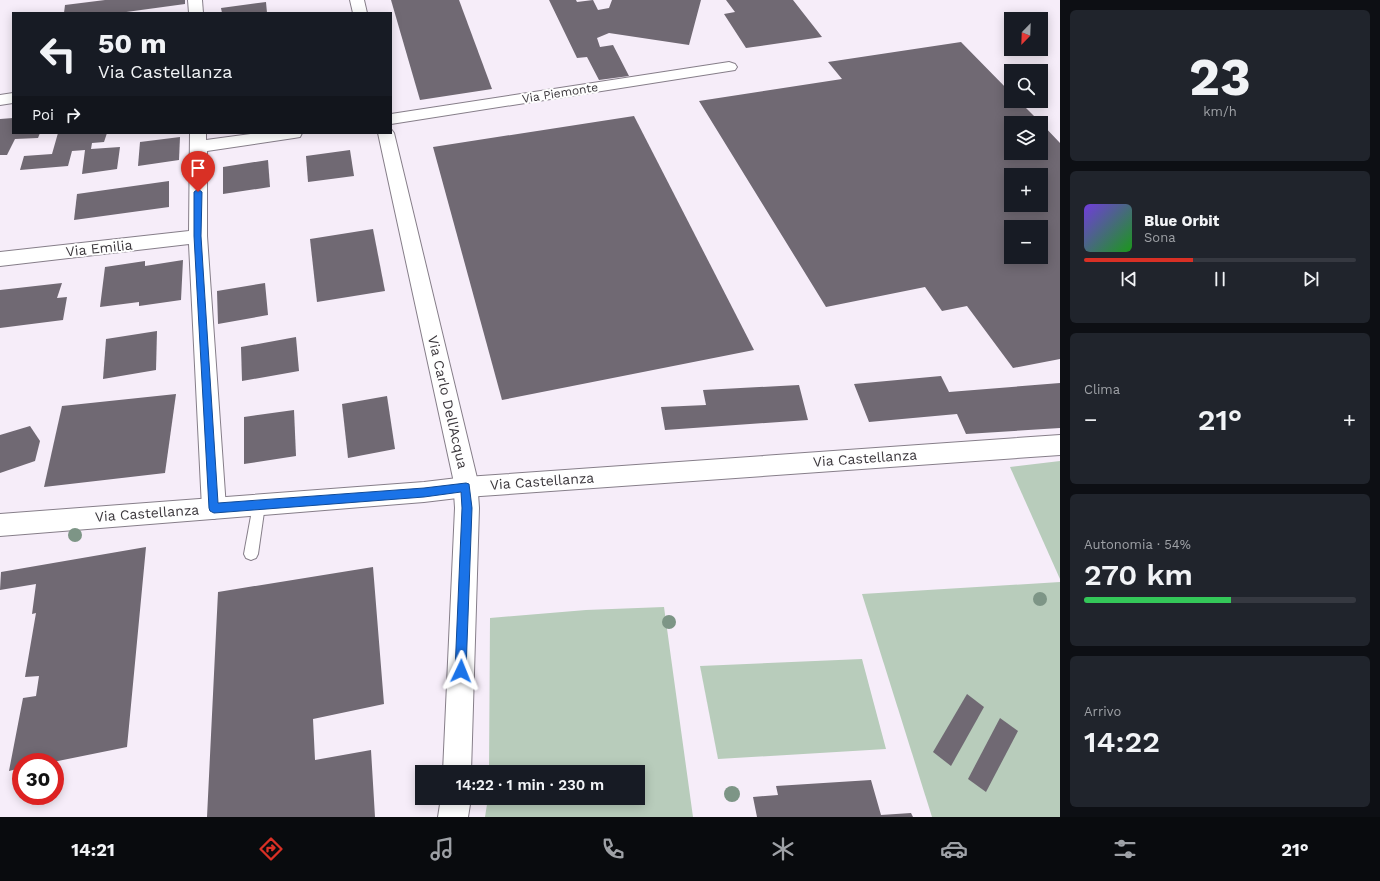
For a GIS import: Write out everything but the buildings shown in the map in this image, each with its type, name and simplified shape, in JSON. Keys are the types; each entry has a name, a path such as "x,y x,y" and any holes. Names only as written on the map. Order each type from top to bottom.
{"street":[{"path":"195,0 196,12"},
{"path":"357,0 360,12"},
{"name":"Via Piemonte","path":"392,119 729,67"},
{"path":"0,100 12,98"},
{"path":"214,508 198,236 198,140 280,134"},
{"name":"Via Carlo Dell'Acqua","path":"386,134 466,487 467,508 457,765"},
{"name":"Via Emilia","path":"0,259 198,236"},
{"name":"Via Castellanza","path":"0,525 424,492 466,487 1060,445"},
{"path":"453,817 455,805"}],"lane":[{"path":"251,554 259,505"}],"green space":[{"path":"1060,461 1060,579 1010,467"},
{"path":"1060,582 1060,817 932,817 862,594"},
{"path":"664,607 693,817 485,817 487,805 645,805 645,765 489,765 490,618 586,610"},
{"path":"862,659 886,749 718,759 700,666"}],"route":[{"path":"198,192 198,236 214,508 424,492 466,487 467,508 461,671"}]}
